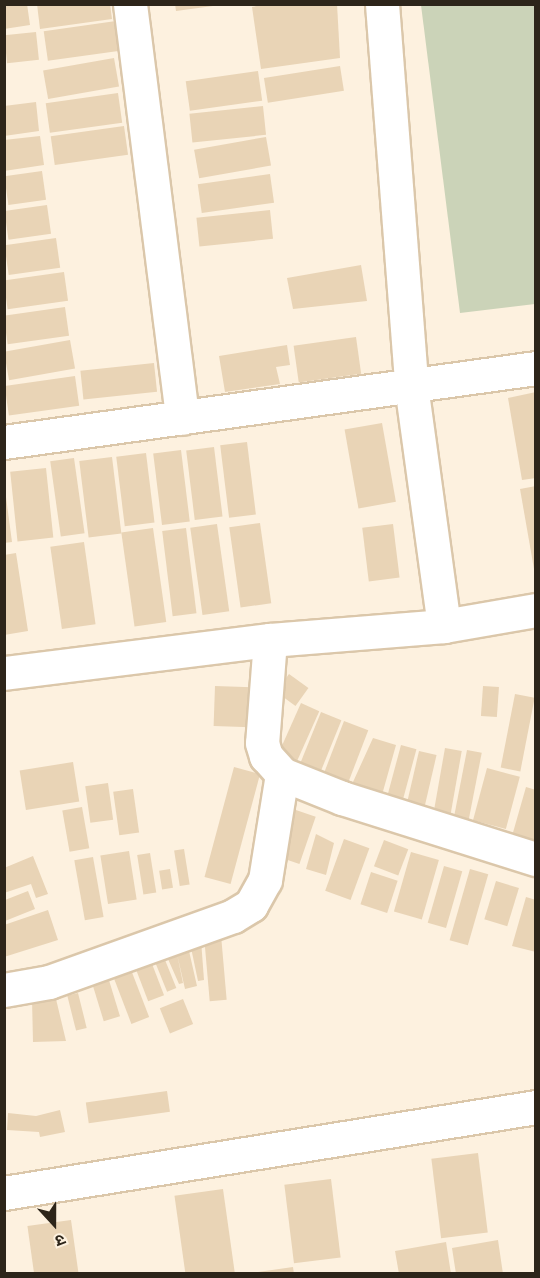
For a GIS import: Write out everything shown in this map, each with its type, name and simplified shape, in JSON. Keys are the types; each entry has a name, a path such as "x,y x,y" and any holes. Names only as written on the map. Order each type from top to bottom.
{"street":[{"path":"130,4 182,418"},
{"path":"382,4 411,385 444,626"},
{"path":"4,442 536,368"},
{"path":"4,673 270,640 444,626 536,610"},
{"path":"270,640 262,743 266,756 282,774 342,798 536,859"},
{"path":"4,990 49,982 233,916 252,905 265,880 282,774"},
{"path":"4,1193 536,1107"}],"green space":[{"path":"421,5 535,5 535,304 460,313"}],"building":[{"path":"4,4 27,4 30,25 4,29"},
{"path":"37,4 110,4 112,19 40,29"},
{"path":"175,4 213,4 213,6 176,11"},
{"path":"267,4 337,4 340,58 261,69 252,7"},
{"path":"116,21 120,51 48,61 44,31"},
{"path":"36,32 39,60 7,63 4,35"},
{"path":"114,58 119,87 48,99 43,71"},
{"path":"340,66 344,91 268,103 264,78"},
{"path":"258,71 262,101 190,111 186,81"},
{"path":"118,93 122,123 50,133 46,103"},
{"path":"36,102 39,131 4,136 4,106"},
{"path":"263,106 266,135 192,143 189,114"},
{"path":"124,126 128,155 55,165 51,136"},
{"path":"40,136 44,165 4,171 4,140"},
{"path":"266,137 271,166 199,178 194,150"},
{"path":"42,171 46,200 8,205 4,176"},
{"path":"270,174 274,203 202,213 198,184"},
{"path":"47,205 51,234 8,240 4,211"},
{"path":"270,210 273,239 199,247 196,218"},
{"path":"56,238 60,268 9,275 5,245"},
{"path":"361,265 367,301 293,309 287,278"},
{"path":"64,272 68,301 8,309 4,280"},
{"path":"65,307 69,336 8,344 4,316"},
{"path":"356,337 361,374 299,382 294,346"},
{"path":"70,340 75,369 9,380 4,352"},
{"path":"287,345 290,365 276,367 280,384 225,392 219,356"},
{"path":"154,363 157,392 83,400 80,371"},
{"path":"75,376 79,406 9,416 5,386"},
{"path":"536,392 536,478 522,480 508,398"},
{"path":"382,423 396,502 358,508 345,430"},
{"path":"247,442 256,514 229,518 220,445"},
{"path":"214,447 223,516 195,520 186,450"},
{"path":"181,450 190,521 162,525 153,453"},
{"path":"146,453 155,522 125,526 116,457"},
{"path":"112,457 121,533 89,537 79,461"},
{"path":"74,458 85,533 61,537 50,461"},
{"path":"46,468 53,538 18,541 10,472"},
{"path":"4,482 12,542 4,543"},
{"path":"536,486 536,569 534,569 520,489"},
{"path":"260,523 271,603 241,608 229,527"},
{"path":"217,524 229,611 203,615 190,528"},
{"path":"393,524 400,578 369,581 362,528"},
{"path":"153,528 166,622 135,627 121,532"},
{"path":"186,528 196,613 173,616 162,531"},
{"path":"84,542 96,624 62,629 50,547"},
{"path":"16,553 28,631 4,635 4,555"},
{"path":"289,674 308,688 295,706 276,692"},
{"path":"215,686 252,687 251,727 214,726"},
{"path":"483,686 499,687 497,717 481,716"},
{"path":"515,694 535,698 520,771 501,768"},
{"path":"301,703 319,711 294,769 275,761"},
{"path":"321,712 341,720 318,779 297,770"},
{"path":"344,721 368,730 345,791 321,782"},
{"path":"373,738 396,745 380,802 348,793"},
{"path":"401,745 416,749 401,805 386,801"},
{"path":"445,748 462,751 450,818 433,815"},
{"path":"467,750 482,753 468,824 453,821"},
{"path":"419,751 437,755 423,814 406,809"},
{"path":"73,762 79,802 26,810 20,770"},
{"path":"234,767 260,774 231,884 204,877"},
{"path":"487,768 520,777 506,829 473,820"},
{"path":"108,783 113,820 90,823 85,786"},
{"path":"526,787 536,790 535,841 512,836"},
{"path":"133,789 139,833 119,835 113,792"},
{"path":"82,807 89,848 70,852 62,810"},
{"path":"293,809 316,817 299,864 277,856"},
{"path":"316,834 334,843 326,875 306,869"},
{"path":"344,839 369,848 351,900 325,891"},
{"path":"384,840 408,849 398,875 374,866"},
{"path":"184,849 190,885 180,886 174,851"},
{"path":"129,851 137,899 108,904 100,856"},
{"path":"411,852 439,860 422,920 394,912"},
{"path":"150,853 156,893 143,895 137,855"},
{"path":"33,856 48,894 36,898 31,884 4,893 4,868"},
{"path":"93,857 104,917 85,920 74,860"},
{"path":"444,866 462,871 446,928 428,923"},
{"path":"170,869 173,888 162,889 159,871"},
{"path":"470,869 488,874 468,945 450,940"},
{"path":"371,872 398,881 387,913 360,904"},
{"path":"496,881 519,888 507,926 484,919"},
{"path":"28,891 35,909 5,921 5,900"},
{"path":"526,897 536,900 536,952 512,946"},
{"path":"48,910 58,940 4,957 4,925"},
{"path":"221,935 227,1000 210,1001 204,936"},
{"path":"201,940 204,980 198,981 190,943"},
{"path":"187,942 197,986 185,989 177,954 183,983 179,984 164,950"},
{"path":"161,950 176,988 167,992 152,954"},
{"path":"149,956 164,995 148,1001 133,962"},
{"path":"128,962 149,1017 131,1024 110,969"},
{"path":"108,977 120,1016 104,1021 92,982"},
{"path":"78,993 87,1028 76,1031 67,996"},
{"path":"32,999 56,999 66,1041 33,1042"},
{"path":"183,999 193,1024 170,1033 160,1008"},
{"path":"167,1091 170,1112 89,1123 86,1102"},
{"path":"60,1110 65,1132 40,1137 39,1132 7,1130 8,1113 36,1116"},
{"path":"478,1153 488,1232 441,1238 431,1159"},
{"path":"331,1179 341,1257 294,1263 284,1185"},
{"path":"223,1189 235,1274 185,1274 174,1196"},
{"path":"71,1220 79,1274 34,1274 27,1226"},
{"path":"498,1240 503,1274 456,1274 452,1248"},
{"path":"446,1242 451,1274 399,1274 395,1251"},
{"path":"293,1267 294,1274 258,1274 258,1272"}]}
